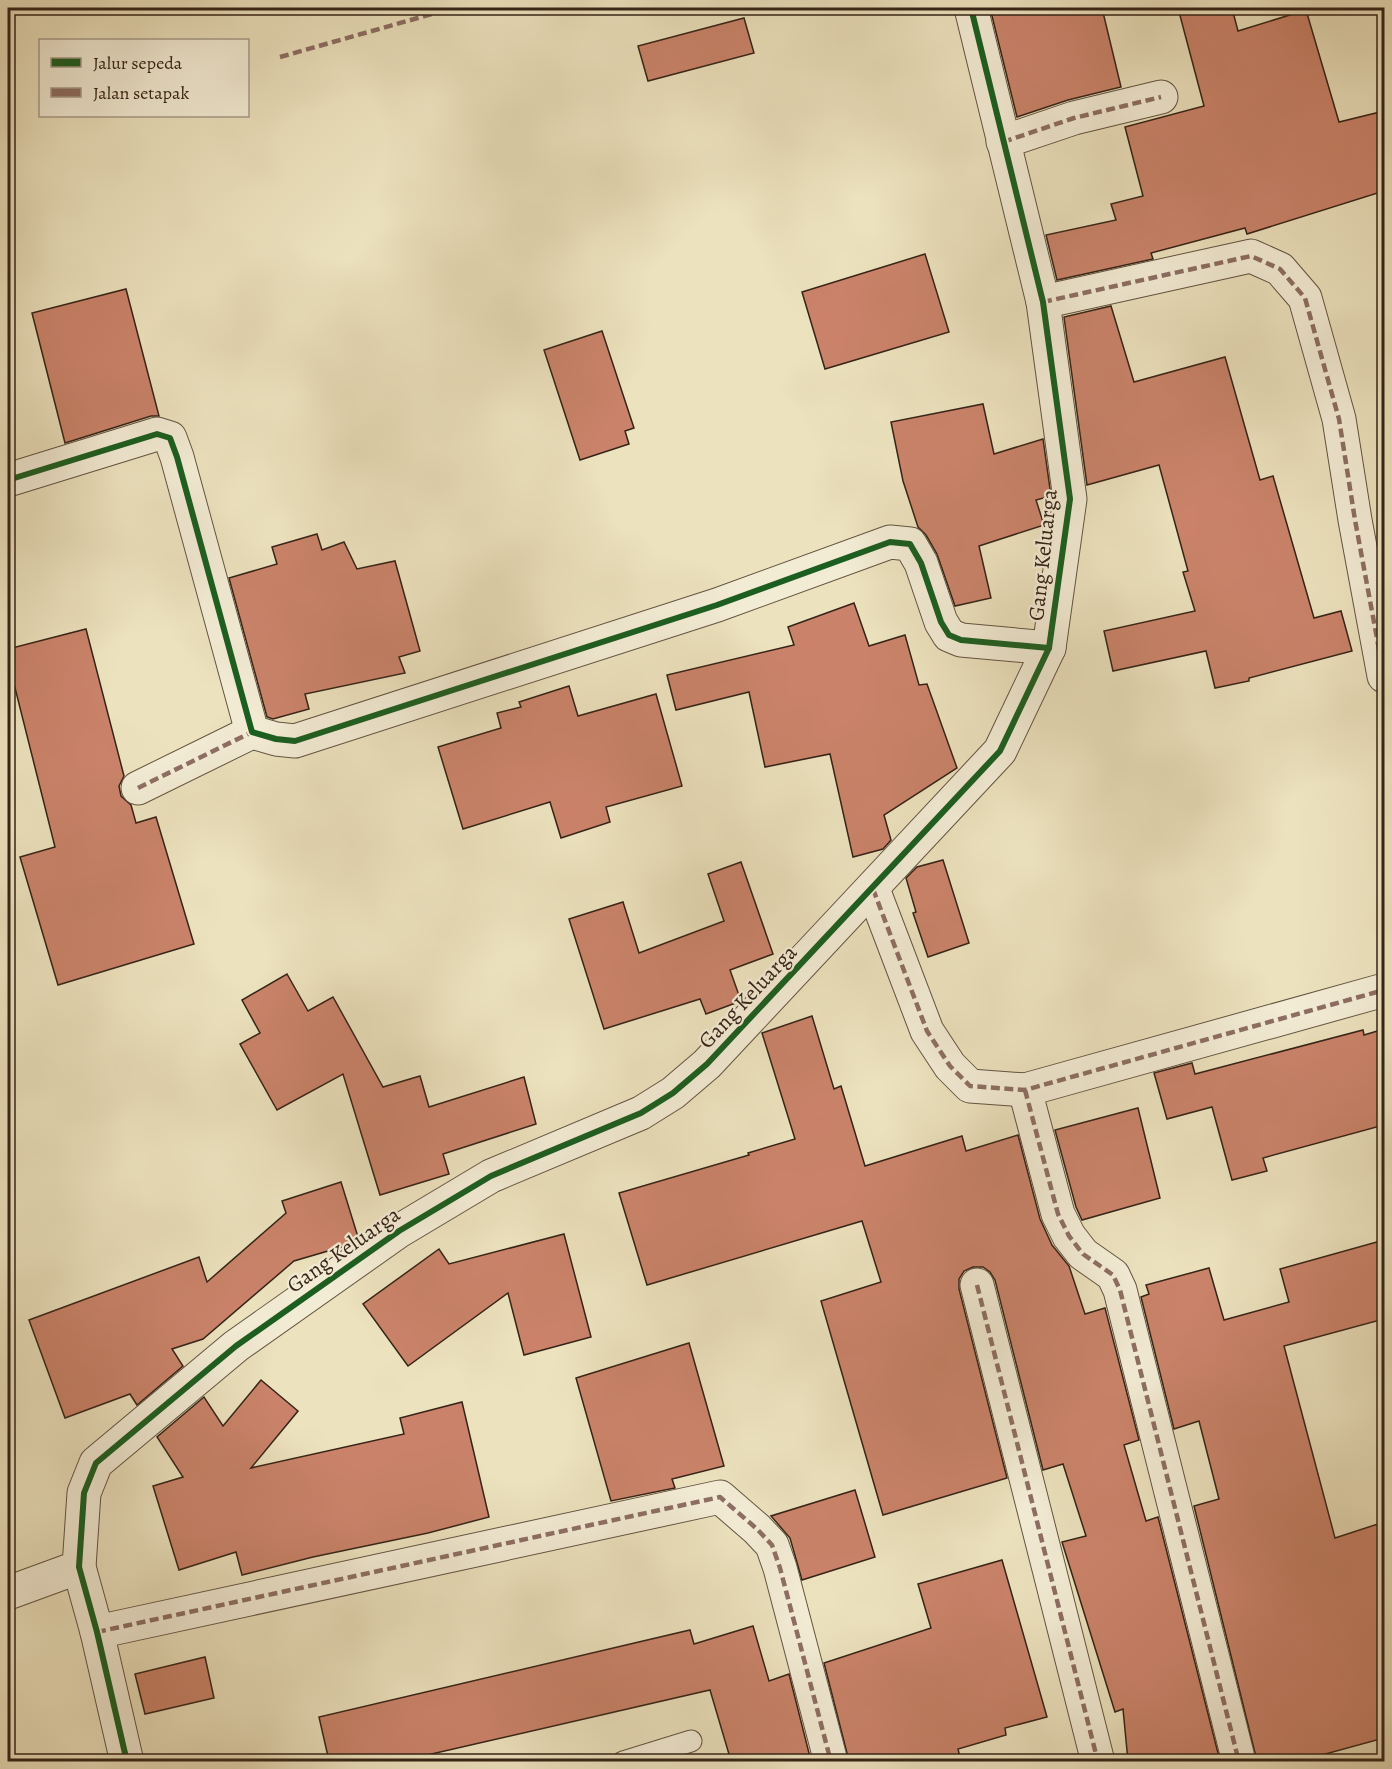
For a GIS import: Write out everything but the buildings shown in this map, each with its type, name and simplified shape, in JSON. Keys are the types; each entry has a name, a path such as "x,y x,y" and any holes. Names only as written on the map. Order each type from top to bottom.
{"street":[{"name":"Gang Keluarga","path":"127,1761 97,1632 79,1567 84,1493 96,1463 236,1346 399,1231 491,1176 641,1113 673,1093 707,1064 1000,751 1035,680 1049,648 1070,498 1042,303 971,8"},
{"path":"1003,142 1074,118 1161,97"},
{"path":"1042,303 1251,256 1280,269 1305,298 1339,419 1384,676"},
{"path":"8,480 157,434 170,438 252,732"},
{"path":"138,788 252,732 276,739 295,741 717,605 890,542 910,544 921,563 940,622 949,634 961,640 1049,648"},
{"path":"873,889 927,1032 950,1066 970,1086 1025,1090 1384,990"},
{"path":"1025,1090 1058,1214 1069,1236 1083,1254 1113,1275 1120,1290 1239,1761"},
{"path":"977,1285 1098,1761"},
{"path":"97,1632 720,1497 757,1529 771,1545 780,1568 831,1761"},
{"path":"8,1593 79,1567"}],"lane":[{"path":"623,1761 691,1740"}],"marked path":[{"path":"280,57 453,8"},
{"path":"1003,142 1074,118 1161,97"},
{"path":"1043,302 1251,256 1280,269 1305,298 1339,419 1384,676"},
{"path":"138,788 252,732"},
{"path":"873,889 927,1031 950,1066 970,1086 1025,1090 1384,990"},
{"path":"1025,1090 1058,1214 1069,1236 1083,1254 1113,1275 1120,1290 1239,1762"},
{"path":"977,1285 1098,1762"},
{"path":"97,1632 720,1497 772,1545 831,1762"}],"cycle path":[{"path":"127,1762 97,1632 79,1567 84,1493 96,1463 236,1346 399,1231 491,1176 641,1113 673,1093 707,1064 1000,751 1049,648 1070,499 1043,302 971,8"},
{"path":"8,480 157,434 170,438 252,732 276,739 295,741 717,605 890,542 910,544 921,563 941,622 949,635 961,640 1049,648"}]}
